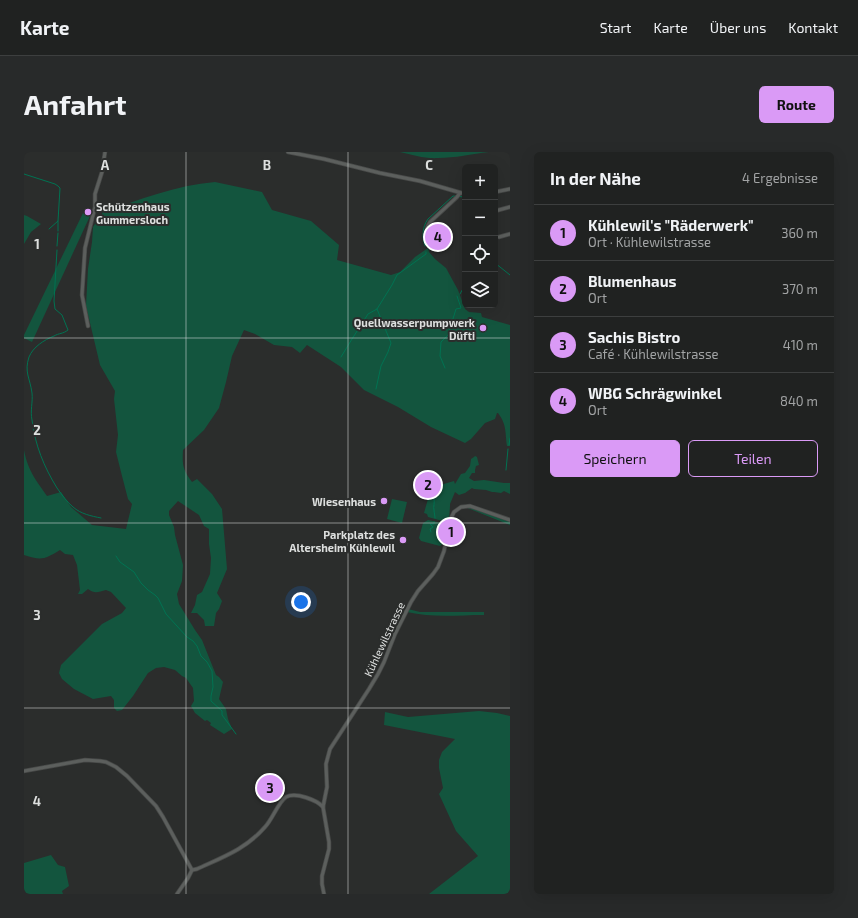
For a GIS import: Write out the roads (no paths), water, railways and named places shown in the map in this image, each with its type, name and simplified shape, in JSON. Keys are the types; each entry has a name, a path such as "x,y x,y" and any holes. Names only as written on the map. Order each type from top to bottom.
{"street":[{"path":"88,326 82,295 85,248 95,208 96,194 102,172 105,152"},
{"path":"288,152 420,181 458,195 462,194"},
{"path":"498,191 510,189"},
{"path":"427,240 425,232 427,225 458,195"},
{"path":"498,210 510,207"},
{"path":"499,237 510,234"},
{"name":"Kühlewilstrasse","path":"325,798 327,787 326,760 330,749 366,695 382,667 395,634 411,602 438,567 444,552 453,513 461,507 470,506 510,520"},
{"path":"24,772 85,760 106,762 116,767 123,772 156,806 164,817 192,870"},
{"path":"192,870 231,854 248,842 266,826 286,797 300,796 317,801 321,801 325,798"},
{"path":"324,894 322,876 329,849 323,807 325,798"},
{"path":"317,801 323,807"},
{"path":"177,894 192,870"}],"waterway":[{"path":"24,174 55,184 60,188 58,221 49,229"},
{"path":"425,246 423,232 428,219 453,196 462,197"},
{"path":"58,221 58,231"},
{"path":"57,246 58,233"},
{"path":"57,250 54,301 55,309 62,315 68,330 43,342 33,350 29,357 27,371 32,393 31,413 33,429 44,464 52,480 63,496 79,511 101,518"},
{"path":"341,357 368,314 377,309 397,275 426,254 426,252"},
{"path":"498,265 510,275"},
{"path":"460,294 462,290"},
{"path":"445,368 440,356 441,342 448,335 456,309 461,308 457,296"},
{"path":"376,389 381,366 391,343 377,309"},
{"path":"509,445 510,438"},
{"path":"506,470 508,449"},
{"path":"434,499 435,518"},
{"path":"431,532 430,529 433,527 430,524 434,524 434,522"},
{"path":"116,556 120,562 134,572 141,583 158,598 166,614 197,646 201,656 207,662 212,671 213,687 211,701 222,711 222,715 236,734"}],"place":[{"name":"Schützenhaus Gummersloch","path":"88,212"},
{"name":"WBG Schrägwinkel","path":"438,237"},
{"name":"Quellwasserpumpwerk Düfti","path":"483,328"},
{"name":"Blumenhaus","path":"428,485"},
{"name":"Wiesenhaus","path":"384,501"},
{"name":"Kühlewil's \"Räderwerk\"","path":"451,532"},
{"name":"Parkplatz des Altersheim Kühlewil","path":"403,540"},
{"name":"Sachis Bistro","path":"270,788"}]}
